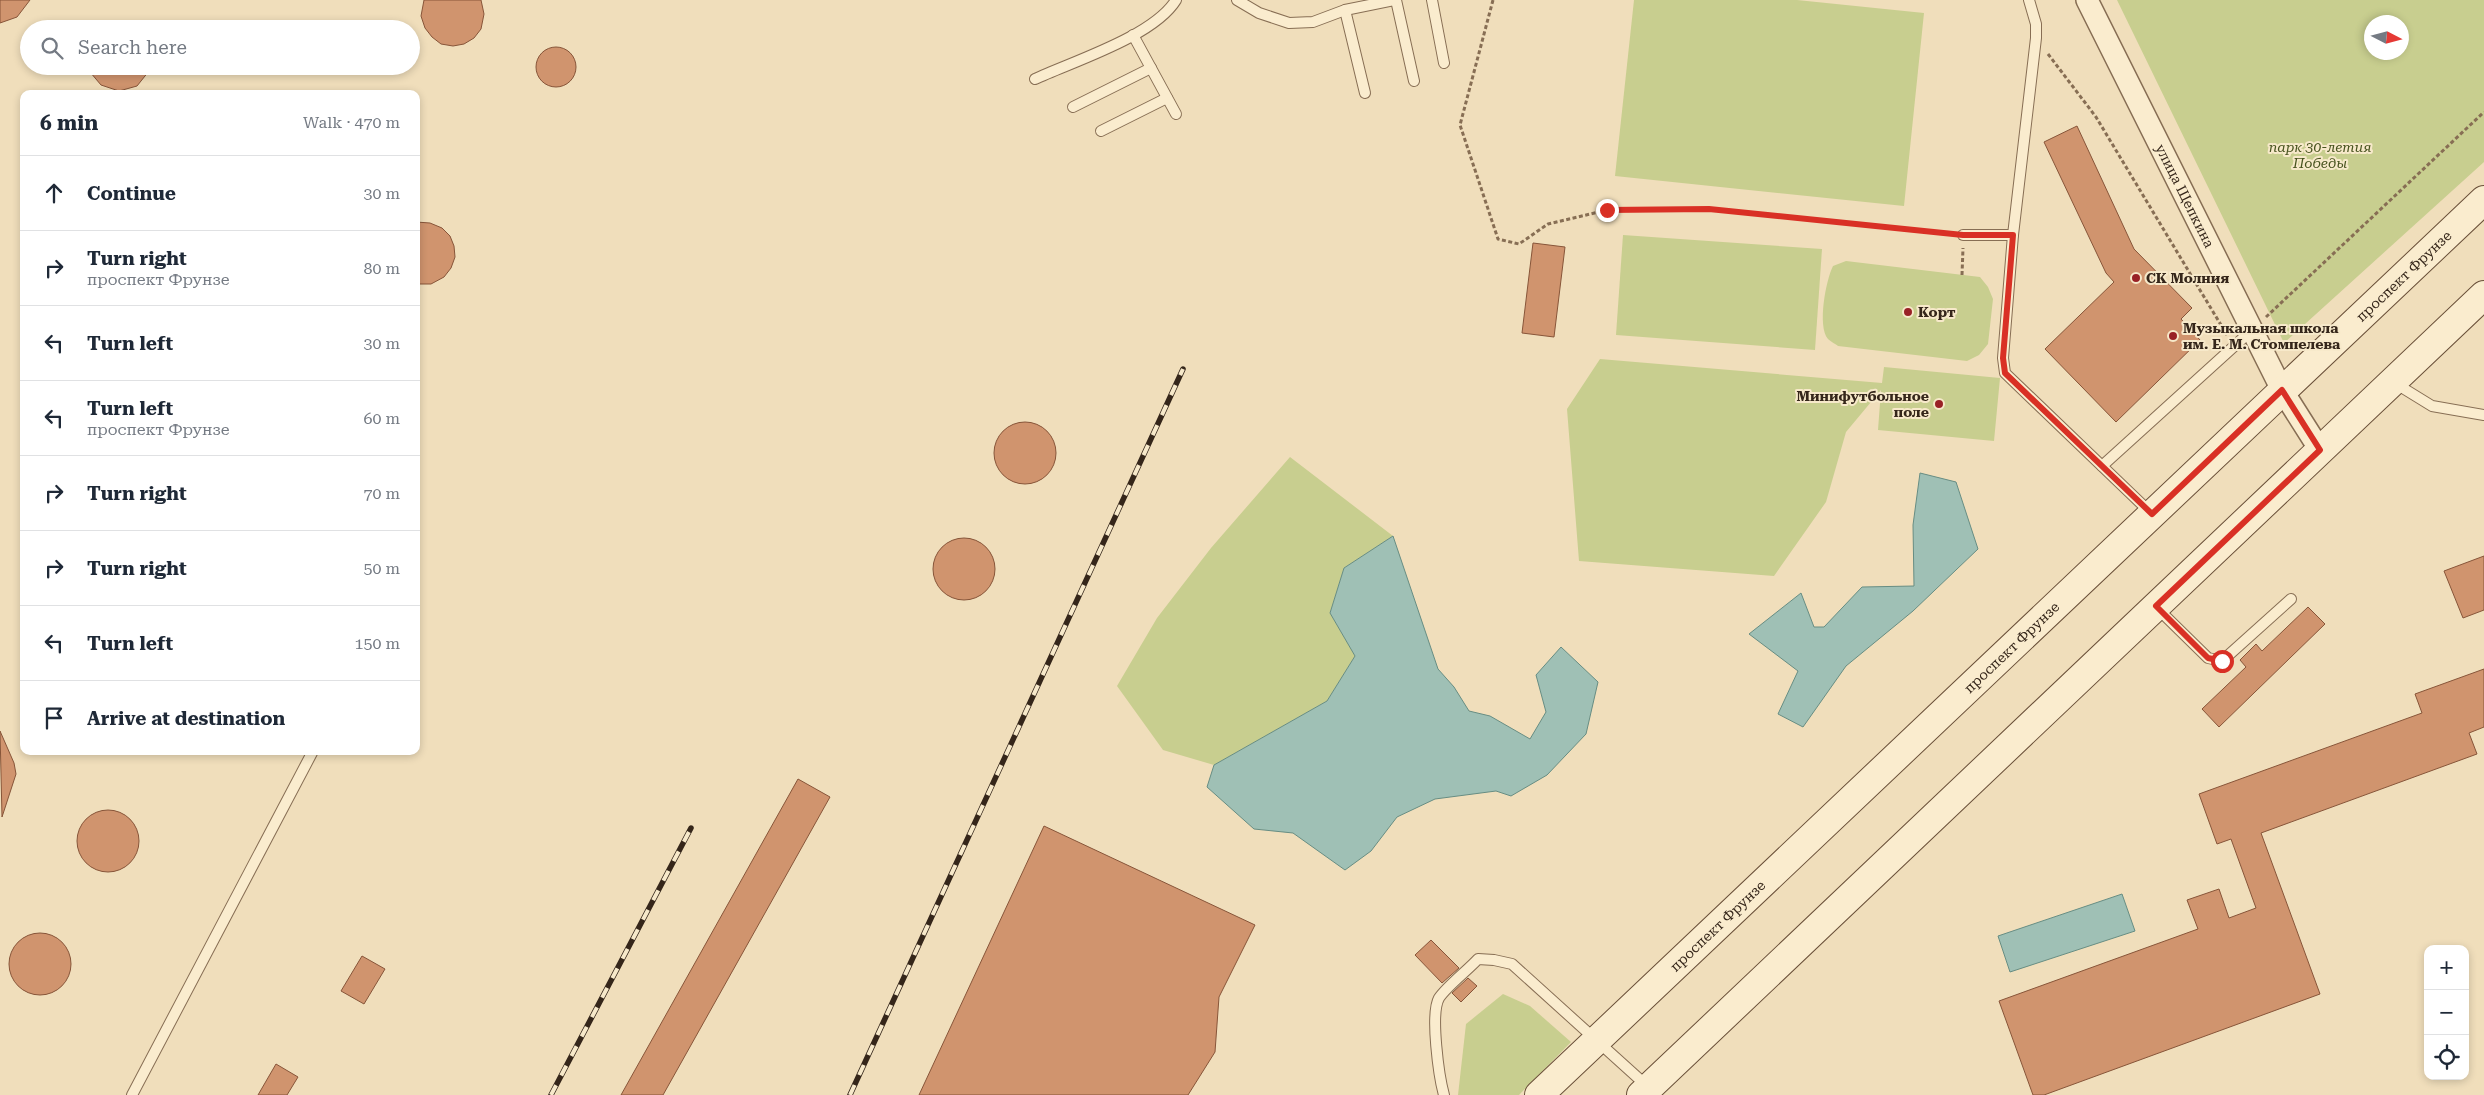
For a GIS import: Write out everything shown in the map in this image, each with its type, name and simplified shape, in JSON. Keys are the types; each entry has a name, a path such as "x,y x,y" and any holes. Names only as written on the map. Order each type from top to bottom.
{"main road":[{"name":"проспект Фрунзе","path":"1539,1095 2484,200"},
{"path":"1649,1092 2484,295"}],"street":[{"name":"улица Щепкина","path":"2088,0 2282,390 2320,450"}],"lane":[{"path":"1035,78 1150,26 1169,11 1176,0"},
{"path":"1237,0 1259,13 1289,23 1313,22 1345,10 1395,0 1414,81"},
{"path":"1432,0 1444,63"},
{"path":"2029,0 2036,24 2036,38 2013,235 2003,358 2005,373 2152,514"},
{"path":"1345,10 1365,93"},
{"path":"1133,35 1176,114"},
{"path":"1073,107 1151,68"},
{"path":"1101,131 1167,98"},
{"path":"1963,235 2013,235"},
{"path":"2102,466 2252,330"},
{"path":"2392,382 2432,406 2484,415"},
{"path":"2156,606 2208,658 2222,661 2290,598"},
{"path":"132,1095 311,755"},
{"path":"1444,1095 1439,1077 1436,1014 1439,998 1478,959 1512,964 1596,1040 1649,1092"}],"path":[{"path":"1493,0 1460,124 1498,239 1519,244 1548,224 1607,210 1709,209 1963,235 1962,275"},
{"path":"2036,38 2096,117 2234,346"},
{"path":"2252,330 2484,112"}],"green space":[{"path":"1634,0 1797,0 1924,13 1904,206 1615,176"},
{"name":"парк 30-летия Победы","path":"2117,0 2484,0 2484,162 2284,343"},
{"path":"1623,235 1822,249 1815,350 1616,335"},
{"name":"Корт","path":"1846,261 1980,277 1988,287 1993,299 1988,344 1979,355 1967,361 1838,346 1828,339 1825,333 1823,324 1824,303 1833,266"},
{"path":"1600,359 1882,383 1884,367 2000,378 1994,441 1878,430 1881,390 1846,432 1826,502 1774,576 1579,561 1567,409"},
{"path":"1290,457 1393,536 1344,568 1330,613 1355,656 1327,701 1214,765 1163,750 1117,686 1157,618 1211,548"},
{"path":"1503,994 1530,1006 1571,1042 1519,1095 1458,1095 1466,1024"}],"water":[{"path":"1920,473 1956,482 1978,549 1913,611 1846,666 1803,727 1778,714 1798,671 1749,634 1801,593 1814,627 1824,627 1862,587 1914,586 1913,525"},
{"path":"1393,536 1438,669 1454,687 1469,711 1490,716 1530,739 1546,712 1536,675 1561,647 1598,682 1586,734 1547,775 1511,796 1496,791 1435,799 1397,817 1371,851 1345,870 1293,833 1254,829 1207,787 1214,765 1327,701 1355,656 1330,613 1344,568"},
{"path":"2122,894 2135,931 2010,972 1998,936"}],"building":[{"path":"0,0 30,0 17,17 0,23"},
{"path":"424,0 481,0 484,14 481,29 474,38 464,44 453,46 441,44 425,28 421,16"},
{"path":"560,47 567,50 573,56 576,67 575,75 567,84 560,87 552,87 545,84 537,75 536,63 539,56 548,48"},
{"path":"93,75 146,75 137,86 123,90 101,85"},
{"name":"СК Молния","path":"2077,126 2134,249 2192,308 2181,319 2200,340 2116,422 2045,349 2114,282 2106,273 2044,142"},
{"path":"420,222 430,223 442,228 450,236 454,246 455,257 451,268 444,277 431,284 420,284"},
{"path":"1533,243 1565,247 1554,337 1522,333"},
{"path":"1019,422 1031,422 1047,431 1054,441 1056,453 1054,465 1047,475 1031,484 1019,484 1008,479 999,470 994,459 994,447 999,436 1008,427"},
{"path":"958,538 970,538 986,547 993,557 995,569 993,581 986,591 970,600 958,600 947,595 938,586 933,575 933,563 938,552 947,543"},
{"path":"2484,556 2484,610 2463,618 2444,571"},
{"path":"2308,607 2325,624 2219,727 2202,709 2246,667 2240,660 2256,644 2262,651"},
{"path":"2484,669 2484,727 2469,733 2477,754 2261,833 2320,994 2044,1095 2033,1095 1999,1001 2198,929 2187,900 2219,889 2229,918 2256,908 2231,839 2217,844 2199,794 2422,713 2415,694"},
{"path":"0,731 14,763 16,774 2,817"},
{"path":"798,779 830,797 663,1095 621,1095"},
{"path":"102,810 114,810 130,819 137,829 139,841 137,853 130,863 114,872 102,872 91,867 82,858 77,847 77,835 82,824 91,815"},
{"path":"1044,826 1255,925 1219,997 1215,1052 1188,1095 919,1095"},
{"path":"34,933 46,933 62,942 69,952 71,964 69,976 62,986 46,995 34,995 23,990 14,981 9,970 9,958 14,947 23,938"},
{"path":"1431,940 1459,968 1442,983 1415,955"},
{"path":"362,956 385,969 364,1004 341,991"},
{"path":"1468,978 1477,986 1461,1002 1452,993"},
{"path":"276,1064 298,1077 287,1095 258,1095"}],"railway":[{"path":"850,1095 1183,369"},
{"path":"551,1095 691,828"}],"place":[{"name":"СК Молния","path":"2136,278"},
{"name":"Корт","path":"1908,312"},
{"name":"Музыкальная школа им. Е. М. Стомпелева","path":"2173,336"},
{"name":"Минифутбольное поле","path":"1939,404"}],"route":[{"path":"1607,210 1709,209 1963,235 2013,235 2003,358 2005,373 2152,514 2282,390 2320,450 2156,606 2208,658 2222,661"}]}
